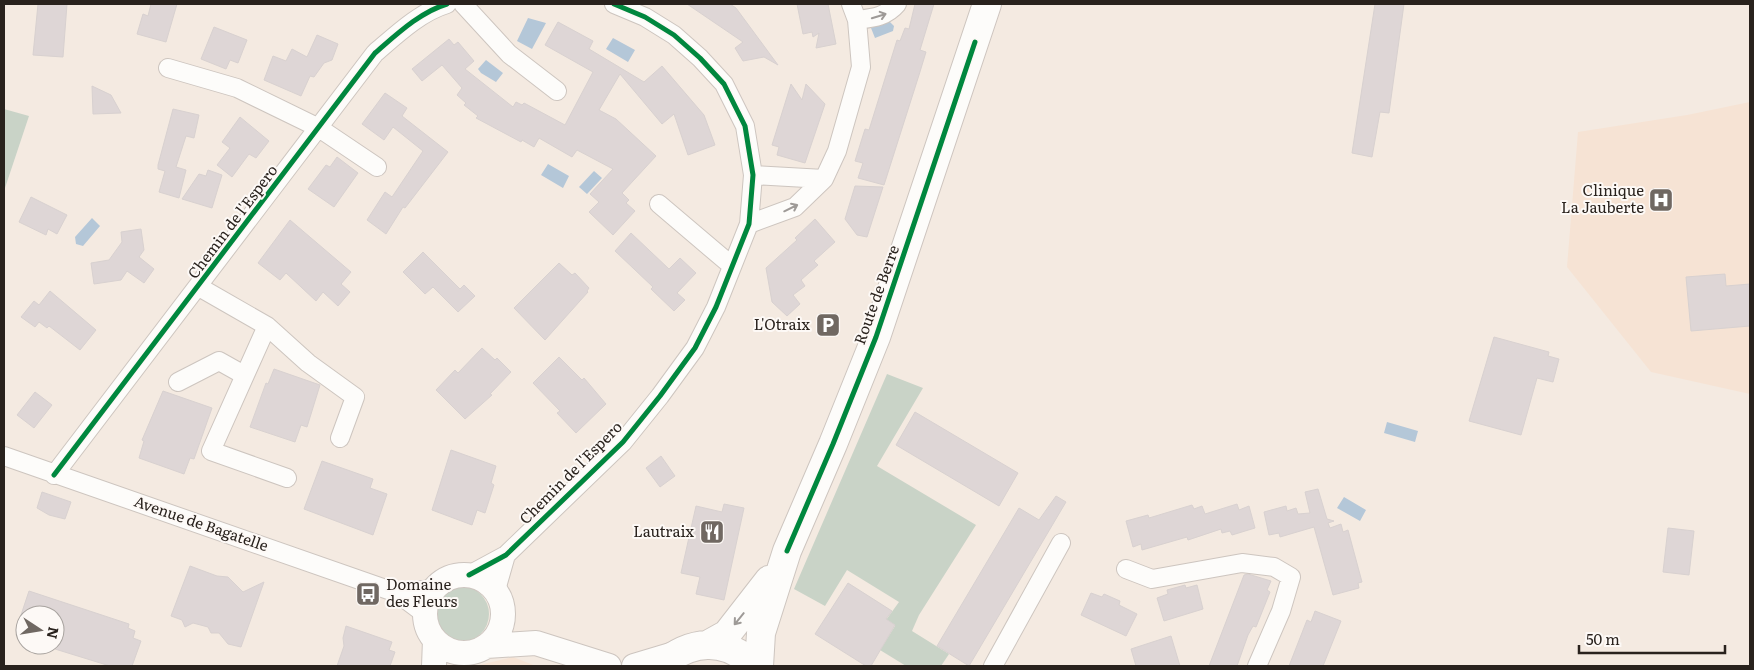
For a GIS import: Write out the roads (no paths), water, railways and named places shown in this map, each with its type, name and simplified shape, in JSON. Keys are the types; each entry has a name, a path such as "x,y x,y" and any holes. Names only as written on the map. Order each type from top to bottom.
{"main road":[{"name":"Route de Berre","path":"758,666 761,633 787,551 833,444 876,336 988,4"},
{"name":"Route de Berre","path":"709,644 727,634 763,590 787,551"},
{"path":"667,660 691,647 709,644 728,648 745,657 754,666"}],"street":[{"path":"463,4 509,54 557,91"},
{"name":"Chemin de l'Espero","path":"469,575 506,555 623,442 660,396 695,348 716,307 749,224 753,175 746,126 724,84 700,58 674,35 645,17 614,4"},
{"path":"749,224 795,207 824,179 838,151 861,67 854,12 876,18 890,12 897,4"},
{"name":"Chemin de l'Espero","path":"54,474 151,344 199,287 319,128 345,89 374,53 405,28 440,5"},
{"path":"168,68 237,88 319,128 377,167"},
{"path":"753,175 824,179"},
{"path":"659,204 732,266"},
{"path":"199,287 267,326 308,362 356,397 340,438"},
{"path":"267,326 211,451 287,478"},
{"path":"178,382 219,361 244,375"},
{"name":"Avenue de Bagatelle","path":"4,456 397,593 425,614"},
{"path":"993,666 1062,543"},
{"path":"486,646 500,629 499,599 506,555"},
{"path":"1126,569 1152,579 1242,563 1274,567 1291,577 1282,611 1257,666"},
{"path":"536,643 484,580 469,575 456,575 443,580 433,589 427,601 425,614 430,632 435,640 446,648 453,659 486,646 536,643 610,666"},
{"name":"Avenue de Bagatelle","path":"397,593 433,589"},
{"path":"434,666 435,640"},
{"path":"634,666 667,660"}],"water":[{"path":"528,18 546,23 532,49 517,41"},
{"path":"889,21 894,26 893,31 875,38 871,28"},
{"path":"613,38 635,50 628,62 606,49"},
{"path":"486,60 503,73 496,82 478,69"},
{"path":"548,164 569,176 563,188 541,175"},
{"path":"594,171 602,178 587,194 579,187"},
{"path":"92,218 100,226 83,246 76,244 75,237"},
{"path":"1387,422 1418,431 1415,442 1384,433"},
{"path":"1344,497 1366,510 1360,521 1337,508"}],"place":[{"name":"Clinique La Jauberte","path":"1661,200"},
{"name":"L'Otraix","path":"828,325"},
{"name":"Lautraix","path":"712,532"},
{"name":"Domaine des Fleurs","path":"368,594"}]}
